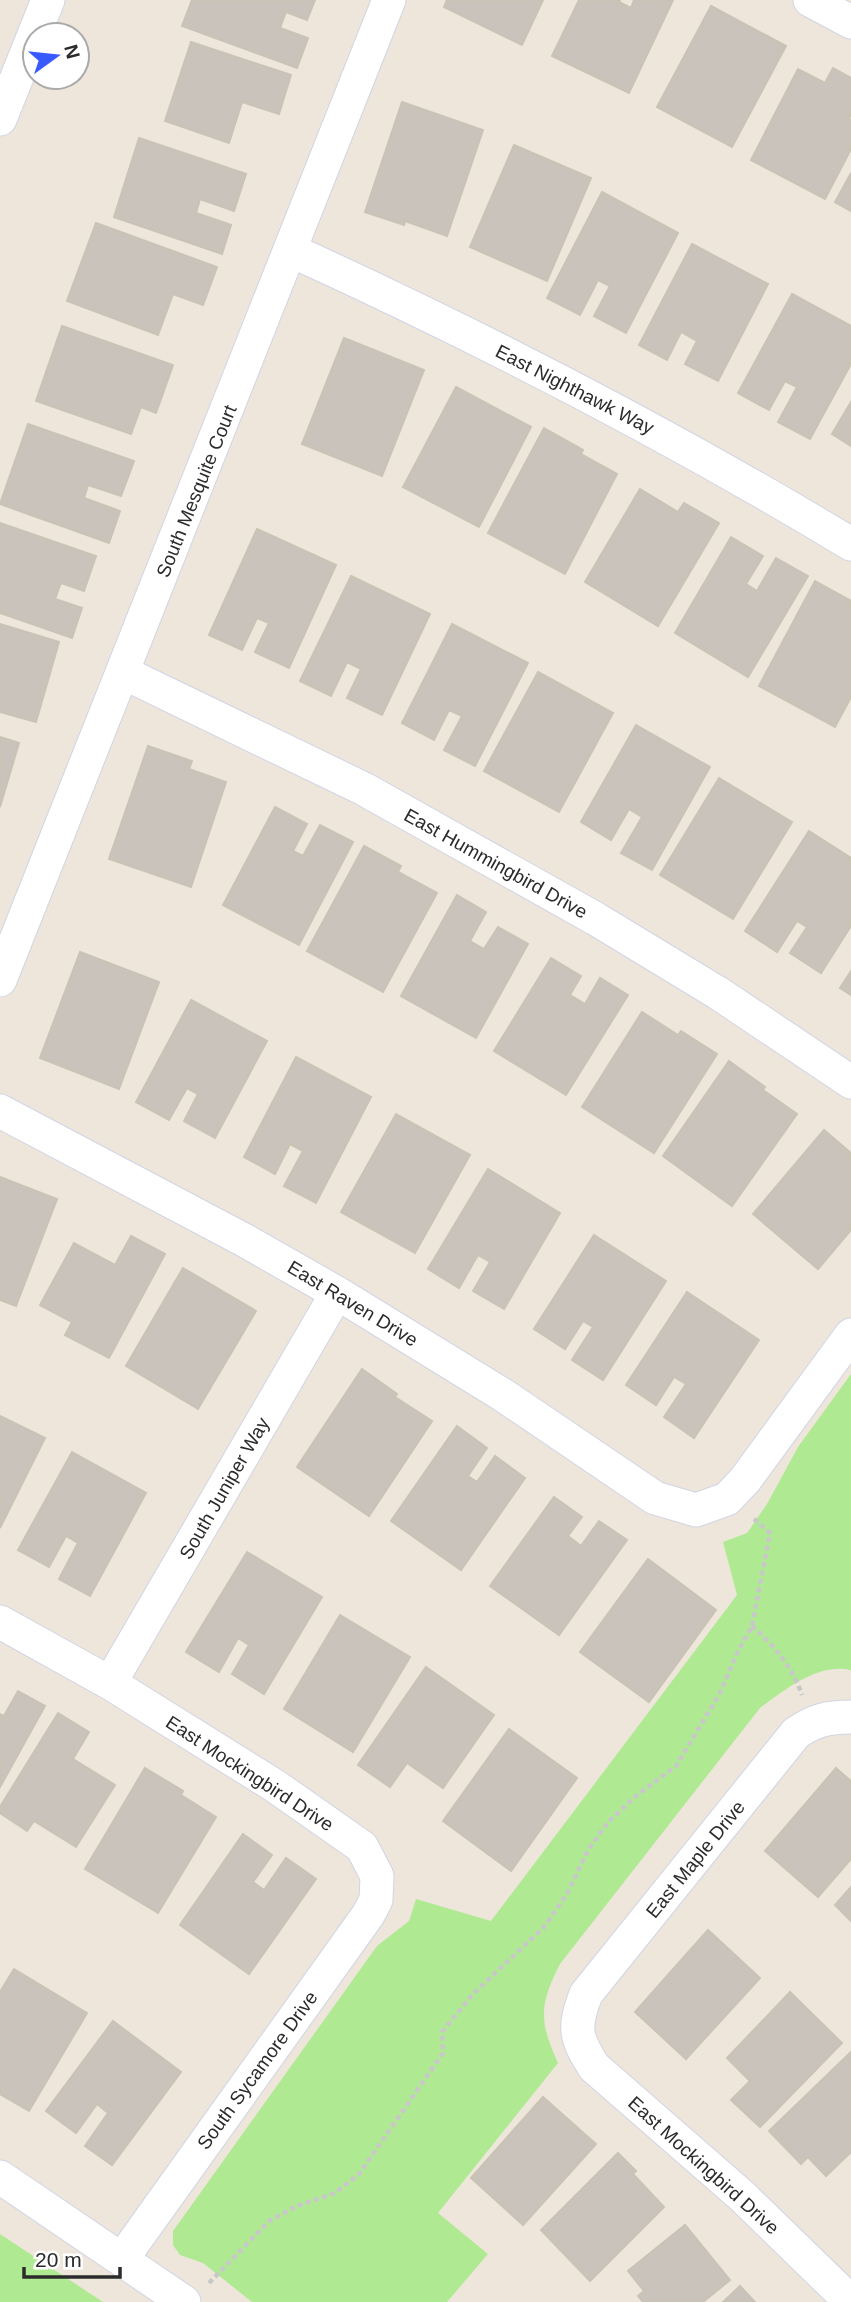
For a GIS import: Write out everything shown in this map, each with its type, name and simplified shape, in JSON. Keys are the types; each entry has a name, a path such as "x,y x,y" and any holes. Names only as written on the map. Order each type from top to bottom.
{"street":[{"path":"0,119 48,0"},
{"name":"South Mesquite Court","path":"0,980 389,0"},
{"path":"810,0 851,22"},
{"name":"East Nighthawk Way","path":"290,250 412,306 630,416 741,477 851,544"},
{"name":"East Hummingbird Drive","path":"124,673 364,789 596,919 718,993 851,1082"},
{"name":"East Raven Drive","path":"0,1111 244,1240 337,1293 503,1395 655,1498 695,1510 727,1499"},
{"name":"South Juniper Way","path":"110,1683 337,1293"},
{"path":"727,1499 745,1480 851,1335"},
{"name":"East Mockingbird Drive","path":"0,1622 110,1683 275,1786 362,1847 377,1876"},
{"name":"East Maple Drive","path":"577,2017 586,1994 796,1733 830,1719"},
{"name":"South Sycamore Drive","path":"122,2259 368,1915 376,1900 377,1876"},
{"name":"East Mockingbird Drive","path":"577,2017 579,2043 594,2067 743,2196 851,2302"},
{"path":"0,2177 122,2259 196,2293"}],"path":[{"path":"196,2293 269,2221 297,2206 335,2193 359,2174 443,2053 442,2032 472,1995 544,1927 567,1894 588,1850 608,1822 636,1796 676,1766 720,1693 752,1626 770,1533 727,1499"},
{"path":"752,1626 788,1665 799,1688 830,1719"}],"green space":[{"path":"851,1374 851,1670 826,1670 814,1674 760,1708 560,1964 548,1991 544,2013 547,2036 558,2063 438,2213 488,2254 447,2302 252,2302 203,2263 180,2255 173,2245 173,2231 377,1946 409,1921 416,1899 491,1921 737,1595 723,1542 747,1533 767,1504 798,1447"},
{"path":"0,2234 103,2302 0,2302"}],"building":[{"path":"192,0 315,0 307,20 286,12 280,28 308,38 297,68 182,26"},
{"path":"447,0 543,0 522,45 444,7"},
{"path":"579,0 620,0 619,2 631,8 634,0 673,0 629,93 552,56"},
{"path":"711,6 786,46 732,147 657,107"},
{"path":"191,42 291,75 279,114 242,102 229,143 165,121"},
{"path":"833,68 851,78 851,149 825,199 751,160 798,69 825,83"},
{"path":"402,102 483,130 447,236 405,221 404,225 365,212"},
{"path":"139,138 246,174 234,211 200,199 196,213 231,225 222,254 114,217"},
{"path":"514,145 591,178 547,281 470,247"},
{"path":"851,173 851,211 835,202"},
{"path":"602,192 678,233 626,333 594,316 610,286 598,280 580,315 547,298"},
{"path":"96,223 217,267 203,305 173,294 158,335 67,301"},
{"path":"692,244 768,284 718,381 685,364 697,341 681,332 667,360 639,345"},
{"path":"792,294 851,326 851,364 810,439 778,422 797,387 785,381 769,410 738,393"},
{"path":"62,326 173,365 156,413 141,407 131,434 36,401"},
{"path":"344,338 424,370 382,476 302,444"},
{"path":"456,387 531,427 479,527 403,487"},
{"path":"851,402 851,446 832,434"},
{"path":"28,424 134,461 121,496 88,485 84,498 120,511 109,543 0,504"},
{"path":"544,428 583,450 581,454 617,474 565,574 488,533"},
{"path":"640,489 678,512 684,503 719,523 658,626 585,582"},
{"path":"0,523 96,556 84,591 61,583 55,599 82,608 72,638 0,613"},
{"path":"257,529 336,565 289,668 255,652 269,623 257,618 242,650 209,635"},
{"path":"731,537 763,556 746,584 757,591 776,558 808,576 748,677 675,633"},
{"path":"351,576 430,614 382,715 347,698 361,669 347,662 331,696 300,681"},
{"path":"815,581 851,601 851,697 835,727 759,686"},
{"path":"0,624 59,642 36,722 0,712"},
{"path":"452,624 528,663 475,766 444,750 462,716 449,710 434,740 402,723"},
{"path":"538,672 613,713 559,812 484,771"},
{"path":"636,725 710,767 652,870 621,853 642,817 629,809 611,840 581,822"},
{"path":"0,737 19,743 0,807"},
{"path":"148,746 192,761 189,769 226,782 191,887 109,859"},
{"path":"719,778 792,822 733,919 660,875"},
{"path":"275,807 307,824 293,851 303,856 320,825 353,842 299,945 223,905"},
{"path":"809,831 851,858 851,926 821,973 790,953 807,927 797,921 777,952 745,931"},
{"path":"364,846 401,866 398,872 437,893 383,992 307,951"},
{"path":"457,895 486,912 470,941 484,949 498,927 528,944 476,1038 401,996"},
{"path":"80,952 159,982 119,1089 40,1058"},
{"path":"551,958 581,976 570,995 585,1004 600,978 628,995 566,1095 494,1051"},
{"path":"851,971 851,995 840,988"},
{"path":"191,1000 267,1041 215,1138 184,1121 198,1094 187,1088 169,1120 136,1102"},
{"path":"642,1012 678,1035 681,1031 717,1054 654,1153 582,1107"},
{"path":"296,1057 371,1097 316,1203 284,1186 303,1151 290,1144 275,1174 244,1157"},
{"path":"729,1061 797,1114 732,1206 663,1156"},
{"path":"396,1114 470,1155 415,1253 341,1212"},
{"path":"824,1130 851,1153 851,1230 818,1269 753,1214"},
{"path":"488,1169 560,1213 504,1309 473,1291 490,1262 478,1255 459,1288 428,1269"},
{"path":"0,1177 57,1199 16,1306 0,1300"},
{"path":"594,1235 666,1281 603,1380 572,1360 593,1327 583,1321 565,1349 534,1329"},
{"path":"131,1236 165,1254 109,1358 65,1335 72,1322 40,1305 74,1243 115,1265"},
{"path":"183,1268 256,1311 198,1409 126,1366"},
{"path":"687,1292 759,1340 694,1438 664,1417 686,1384 674,1377 656,1405 626,1385"},
{"path":"362,1369 397,1394 395,1397 432,1421 369,1516 297,1467"},
{"path":"0,1416 45,1438 0,1528"},
{"path":"457,1426 487,1448 468,1476 477,1482 495,1456 525,1478 461,1570 391,1521"},
{"path":"72,1452 146,1493 90,1596 59,1579 78,1543 66,1536 49,1567 18,1550"},
{"path":"554,1497 582,1517 568,1536 581,1546 599,1521 627,1540 559,1635 490,1586"},
{"path":"247,1552 322,1597 264,1694 232,1674 249,1645 238,1638 219,1672 186,1652"},
{"path":"648,1559 716,1610 649,1702 580,1652"},
{"path":"340,1615 410,1657 353,1752 284,1709"},
{"path":"426,1667 494,1715 443,1788 407,1763 390,1787 358,1765"},
{"path":"18,1691 45,1706 0,1787 0,1714 4,1716"},
{"path":"58,1713 89,1732 73,1759 115,1785 76,1847 34,1821 27,1831 0,1813 0,1807"},
{"path":"509,1729 577,1778 511,1871 443,1821"},
{"path":"145,1768 183,1791 181,1795 216,1817 158,1913 85,1869"},
{"path":"836,1768 851,1781 851,1859 818,1897 765,1851"},
{"path":"243,1834 272,1855 253,1882 264,1890 286,1858 316,1879 249,1974 180,1925"},
{"path":"851,1887 851,1921 835,1905"},
{"path":"708,1930 760,1978 686,2059 635,2012"},
{"path":"14,1969 87,2013 29,2111 0,2094 0,1992"},
{"path":"790,1992 842,2043 760,2127 731,2100 750,2081 727,2058"},
{"path":"113,2021 181,2072 112,2165 85,2146 108,2113 97,2104 76,2133 46,2111"},
{"path":"851,2052 851,2152 826,2176 808,2157 801,2164 769,2131"},
{"path":"543,2097 596,2144 523,2225 471,2178"},
{"path":"618,2153 636,2171 633,2174 664,2207 590,2281 541,2230"},
{"path":"685,2225 730,2280 703,2302 643,2302 638,2296 644,2291 628,2271"},
{"path":"740,2286 755,2302 723,2302"}]}
